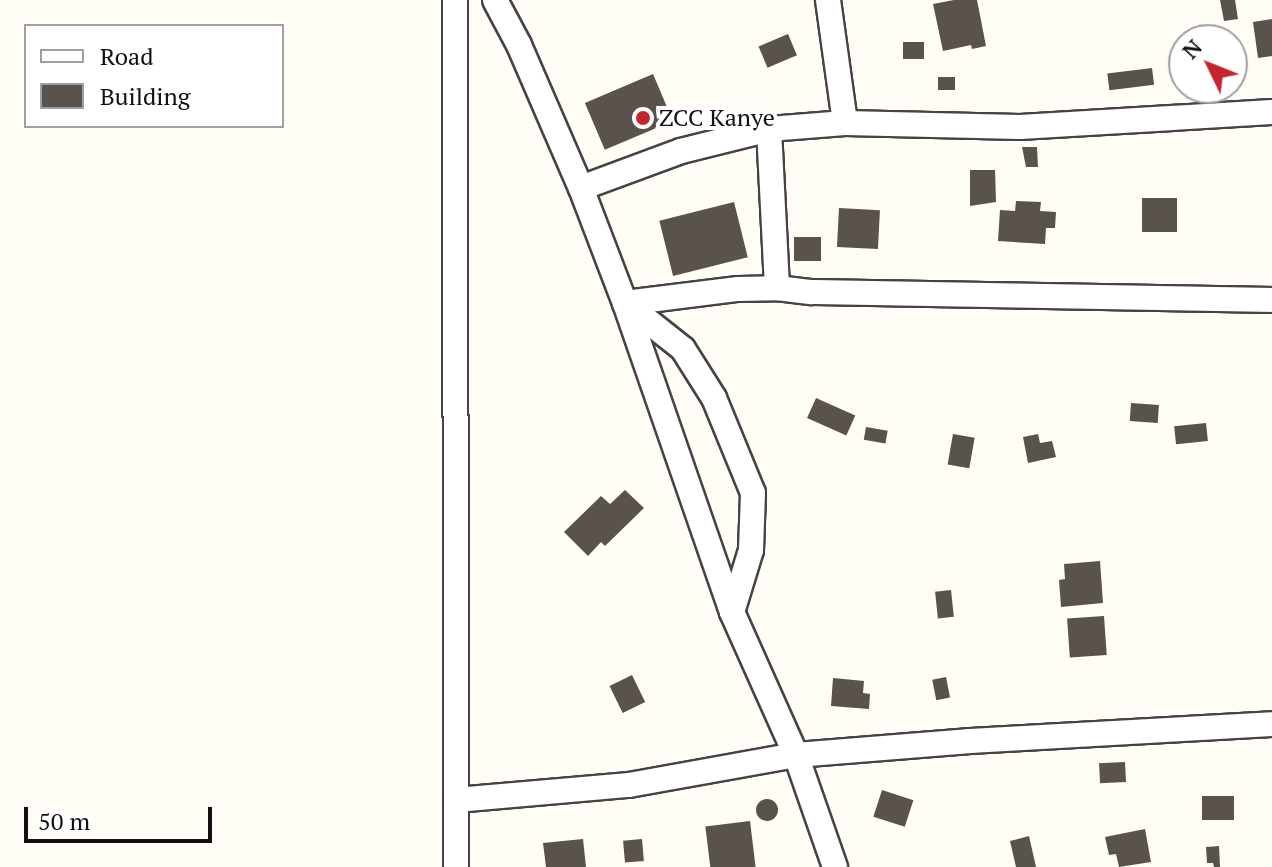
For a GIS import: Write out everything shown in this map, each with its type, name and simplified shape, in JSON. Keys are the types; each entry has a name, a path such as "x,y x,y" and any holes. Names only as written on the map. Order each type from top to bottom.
{"street":[{"path":"455,0 456,867"},
{"path":"495,0 519,45 581,188 625,303 732,612 796,755 835,867"},
{"path":"828,0 845,123"},
{"path":"581,188 681,151 769,129 845,123 1020,127 1272,112"},
{"path":"769,129 777,288"},
{"path":"625,303 738,289 777,288 812,292 1272,300"},
{"path":"625,303 683,349 721,411 753,493 751,550 732,612"},
{"path":"456,800 629,785 796,755 970,741 1272,724"}],"building":[{"path":"977,0 986,46 972,49 971,45 943,51 933,4"},
{"path":"1220,0 1235,0 1238,19 1224,21"},
{"path":"1272,19 1272,56 1258,58 1253,22"},
{"path":"788,34 797,55 768,68 759,47"},
{"path":"903,42 924,42 924,59 903,59"},
{"path":"1152,68 1154,85 1109,90 1107,73"},
{"path":"653,74 673,121 605,150 585,103"},
{"path":"938,77 955,77 955,90 938,90"},
{"path":"1022,147 1037,147 1038,167 1026,167"},
{"path":"970,170 995,170 996,202 970,206"},
{"path":"1142,198 1177,198 1177,232 1142,232"},
{"path":"1016,201 1041,202 1040,211 1056,212 1055,228 1046,228 1045,244 998,241 1000,210 1015,211"},
{"path":"734,202 748,257 673,276 659,221"},
{"path":"839,208 880,210 878,249 837,247"},
{"path":"794,237 821,237 821,261 794,261"},
{"path":"816,398 855,415 846,436 807,418"},
{"path":"1131,403 1159,405 1158,423 1130,421"},
{"path":"1206,423 1208,441 1176,444 1174,426"},
{"path":"866,427 888,431 885,444 864,440"},
{"path":"953,434 975,438 969,468 948,465"},
{"path":"1038,434 1040,443 1052,441 1056,457 1028,463 1023,437"},
{"path":"625,490 644,508 605,546 601,542 588,556 564,532 601,496 610,504"},
{"path":"1100,561 1103,603 1061,607 1059,580 1065,579 1064,564"},
{"path":"951,590 954,617 938,619 935,592"},
{"path":"1104,616 1107,655 1070,657 1067,619"},
{"path":"632,675 645,702 623,713 610,686"},
{"path":"946,677 950,698 936,700 932,680"},
{"path":"833,678 864,681 863,693 870,694 869,709 831,706"},
{"path":"1125,762 1126,782 1100,783 1099,763"},
{"path":"882,790 913,800 905,827 873,817"},
{"path":"1202,796 1234,796 1234,820 1202,820"},
{"path":"763,799 771,799 778,810 771,821 763,821 756,814 756,806"},
{"path":"750,821 756,867 710,867 705,826"},
{"path":"1145,829 1151,862 1119,867 1116,854 1109,855 1105,837"},
{"path":"1029,836 1036,867 1016,867 1010,841"},
{"path":"583,839 586,867 546,867 543,843"},
{"path":"642,839 644,861 625,863 623,841"},
{"path":"1219,846 1220,867 1214,867 1213,863 1207,863 1206,847"}],"place":[{"name":"ZCC Kanye","path":"643,118"}]}
